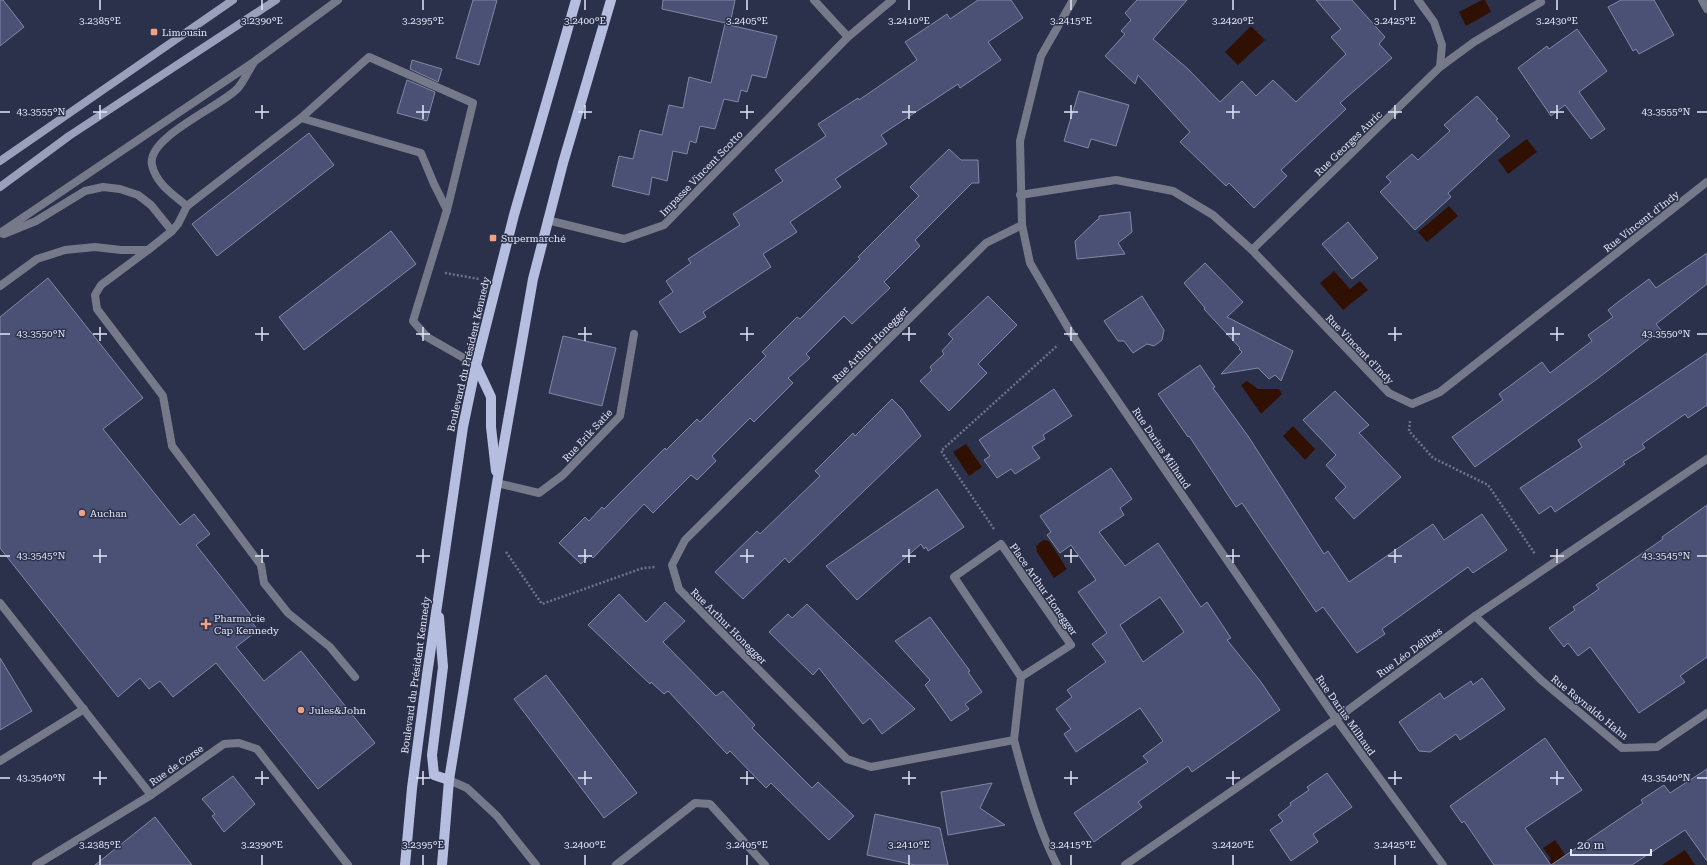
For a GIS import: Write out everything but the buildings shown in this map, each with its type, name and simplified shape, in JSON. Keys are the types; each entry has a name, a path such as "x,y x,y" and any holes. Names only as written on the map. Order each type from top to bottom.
{"main road":[{"path":"0,161 233,0"},
{"path":"0,187 70,136 276,0"},
{"name":"Boulevard du Président Kennedy","path":"405,865 412,788 438,595 463,427 476,364 514,214 576,0"},
{"path":"442,865 449,780 497,483 533,279 547,220 611,0"},
{"path":"476,364 491,397 491,427 497,483"},
{"path":"438,595 443,667 432,755 434,775 449,780"}],"street":[{"path":"0,233 255,60 338,0"},
{"path":"814,0 848,37"},
{"name":"Impasse Vincent Scotto","path":"547,220 624,239 664,225 848,37 892,0"},
{"name":"Rue Darius Milhaud","path":"1073,0 1041,56 1020,141 1020,194 1022,225 1030,263 1071,334 1336,719 1443,865"},
{"path":"1418,0 1434,22 1442,44 1440,67"},
{"path":"1702,0 1707,9"},
{"name":"Rue Georges Auric","path":"1252,250 1440,67 1474,42 1541,2"},
{"path":"355,677 330,647 288,613 264,583 261,565 172,446 163,396 97,309 95,295 101,285 172,231 178,224 187,206 301,118 369,57 473,103 447,210 413,322 427,338 476,364"},
{"path":"187,206 158,181 151,164 153,155 166,137 238,88 255,60"},
{"path":"301,118 421,153 447,210"},
{"name":"Rue Vincent d'Indy","path":"1020,194 1116,180 1173,191 1213,214 1252,250 1389,393 1412,404 1440,392 1707,182"},
{"path":"0,236 36,221 85,190 103,187 120,189 138,194 151,205 172,231"},
{"name":"Rue Arthur Honegger","path":"1014,740 871,767 847,759 679,589 672,565 685,540 986,243 1022,225"},
{"path":"0,286 37,259 65,250 95,247 121,250 148,250"},
{"name":"Rue Erik Satie","path":"497,483 539,493 563,475 620,416 634,334"},
{"name":"Rue Léo Délibes","path":"1125,865 1336,719 1475,616 1707,459"},
{"name":"Place Arthur Honegger","path":"1001,544 1071,646 1021,677 954,577 1001,544"},
{"name":"Rue de Corse","path":"2,608 151,795 224,744 239,743 257,749 348,865"},
{"name":"Rue Raynaldo Hahn","path":"1475,616 1541,680 1622,748 1657,747 1707,713"},
{"path":"1021,677 1014,740 1029,792 1049,851 1057,865"},
{"path":"0,760 84,709"},
{"path":"449,780 467,788 497,816 536,865"},
{"path":"36,865 151,795"},
{"path":"616,865 695,803 710,804 766,865"}],"path":[{"path":"429,270 479,279 483,267 500,271"},
{"path":"1001,544 993,528 941,451 1071,334"},
{"path":"1412,404 1409,431 1433,458 1488,485 1544,568"},
{"path":"503,548 542,604 643,568 672,565"}],"shaded area":[{"path":"1482,0 1485,0 1491,12 1466,26 1459,12"},
{"path":"1251,26 1265,40 1238,65 1225,52"},
{"path":"1527,139 1537,152 1508,174 1498,160"},
{"path":"1449,206 1458,216 1427,242 1418,232"},
{"path":"1334,271 1350,289 1360,281 1368,290 1343,310 1320,283"},
{"path":"1247,381 1258,389 1279,389 1282,394 1261,414 1241,385"},
{"path":"1293,426 1315,449 1305,460 1283,436"},
{"path":"966,444 982,467 969,476 953,452"},
{"path":"1043,540 1049,541 1067,569 1054,578 1037,552 1036,546"},
{"path":"1555,840 1572,865 1549,865 1547,862 1551,859 1543,848"},
{"path":"1685,850 1695,865 1662,865"}],"place":[{"name":"Limousin","path":"154,32"},
{"name":"Supermarché","path":"493,238"},
{"name":"Auchan","path":"82,513"},
{"name":"Pharmacie Cap Kennedy","path":"206,624"},
{"name":"Jules&John","path":"301,710"}]}
